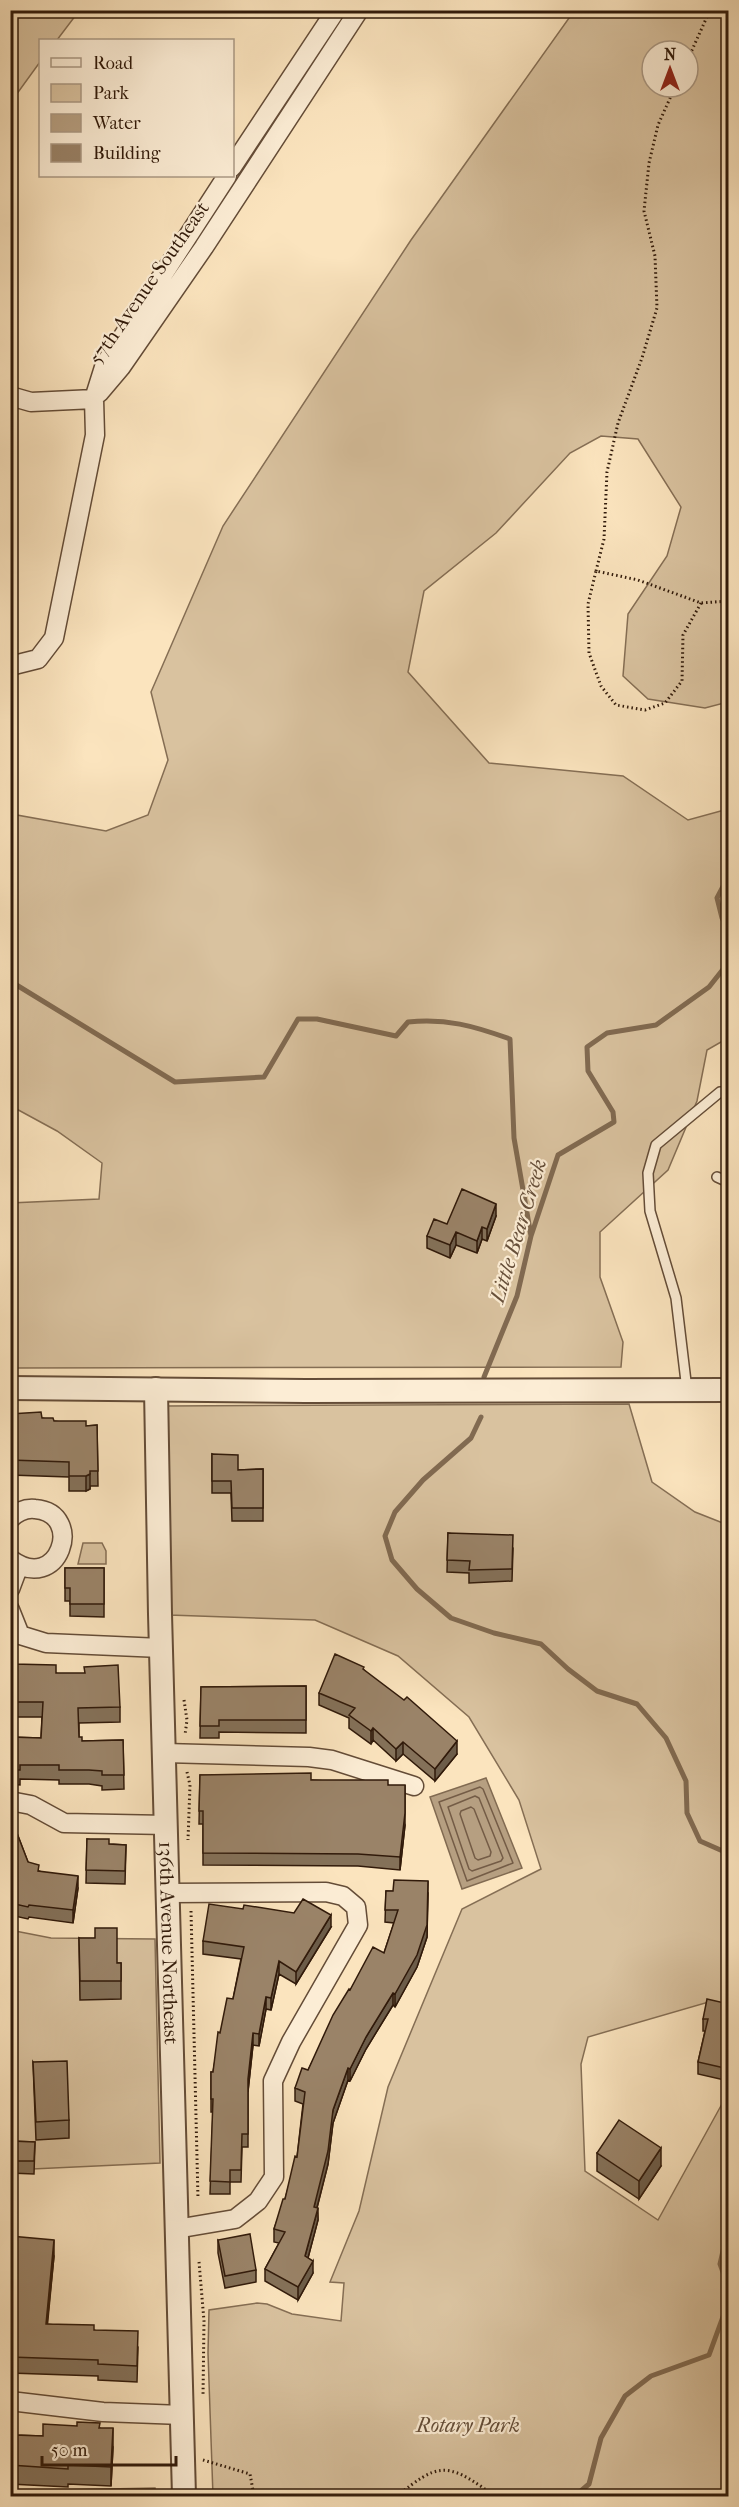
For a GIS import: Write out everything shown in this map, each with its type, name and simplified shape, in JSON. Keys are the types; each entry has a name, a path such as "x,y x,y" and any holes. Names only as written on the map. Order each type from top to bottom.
{"street":[{"path":"234,164 336,10"},
{"name":"57th Avenue Southeast","path":"94,399 121,367 213,233 359,10"},
{"path":"289,80 306,90"},
{"name":"57th Avenue Southeast","path":"10,666 38,659 54,638 95,435 94,399 105,364 226,177"},
{"path":"197,221 213,233"},
{"path":"10,396 31,402 94,399"},
{"path":"10,1388 306,1391 729,1390"},
{"name":"136th Avenue Northeast","path":"156,1389 184,2496"},
{"path":"10,1519 22,1510 42,1510 51,1514 58,1521 63,1540 55,1559 38,1568 15,1562 10,1589"},
{"path":"10,1610 15,1638 46,1643 161,1648"},
{"path":"165,1753 309,1757 332,1760 414,1786"},
{"path":"10,1801 31,1805 64,1823 167,1825"},
{"path":"169,1893 326,1892 343,1896 356,1907 358,1925 291,2042 273,2081 274,2176 258,2201 235,2219 176,2229"},
{"path":"10,2401 103,2412 182,2415"}],"lane":[{"path":"687,1390 676,1298 650,1211 648,1173 656,1145 720,1092"},
{"path":"717,1177 729,1182"}],"path":[{"path":"697,39 710,10"},
{"path":"669,99 658,124 649,163 644,211 655,256 657,308 642,358 618,423 607,472 604,539 588,604 589,653 601,686 616,705 645,710 665,703 682,681 682,635 700,603"},
{"path":"596,571 638,580 700,603 729,601"},
{"path":"182,1691 187,1720 185,1739"},
{"path":"187,1779 190,1785 187,1851"},
{"path":"191,1911 198,2202"},
{"path":"199,2255 204,2321 203,2403"},
{"path":"203,2450 203,2462 250,2474 254,2496"},
{"path":"397,2496 422,2475 442,2470 466,2475 491,2496"}],"green space":[{"path":"11,10 79,11 58,39 39,39 39,63 11,102"},
{"path":"574,11 728,11 728,702 705,708 648,699 623,676 628,614 667,556 681,507 638,439 601,436 570,453 496,533 424,591 408,672 489,763 623,776 688,820 728,809 728,1038 707,1050 697,1101 668,1170 600,1232 600,1277 623,1342 621,1367 11,1368 10,1203 99,1199 102,1163 57,1131 11,1106 11,814 106,831 148,815 168,760 151,692 223,526 411,240"},
{"name":"Rotary Park","path":"629,1404 652,1482 695,1512 728,1525 728,2009 712,2001 588,2037 581,2064 585,2171 658,2220 728,2093 728,2496 213,2496 208,2353 209,2310 257,2303 267,2304 292,2314 341,2321 344,2283 330,2282 359,2211 388,2087 462,1909 541,1869 519,1800 469,1717 398,1656 315,1620 169,1615 166,1406"},
{"path":"83,1543 102,1543 106,1551 106,1564 78,1564"},
{"path":"10,1930 51,1938 155,1939 160,2163 11,2170"},
{"path":"155,2488 156,2496 11,2496 11,2491"}],"water":[{"path":"486,1778 522,1868 462,1889 430,1797"}],"building":[{"path":"462,1189 496,1204 487,1229 482,1227 477,1241 456,1232 450,1245 427,1236 434,1219 447,1224"},
{"path":"725,1240 729,1240 729,1261 726,1261"},
{"path":"41,1412 42,1418 53,1418 54,1421 86,1421 86,1426 97,1425 98,1471 90,1471 90,1474 86,1476 69,1476 69,1462 10,1460 10,1414"},
{"path":"212,1454 238,1455 238,1470 263,1469 263,1508 232,1508 231,1481 212,1481"},
{"path":"448,1533 513,1535 512,1569 469,1570 470,1561 447,1560"},
{"path":"65,1568 104,1568 104,1604 70,1604 70,1588 65,1588"},
{"path":"335,1654 364,1667 363,1669 404,1700 407,1697 457,1741 435,1769 403,1742 396,1749 373,1728 371,1731 349,1715 355,1708 319,1693"},
{"path":"10,1660 13,1660 13,1664 56,1665 56,1673 85,1673 84,1667 118,1665 120,1707 78,1708 79,1737 82,1737 82,1741 123,1740 124,1775 102,1775 102,1771 89,1770 59,1770 59,1765 20,1765 20,1770 10,1770 10,1737 41,1738 43,1702 10,1702"},
{"path":"306,1686 306,1720 219,1720 219,1726 200,1726 201,1687"},
{"path":"311,1773 311,1780 388,1780 388,1785 405,1785 405,1813 400,1857 358,1854 203,1853 203,1811 199,1811 200,1775"},
{"path":"10,1815 28,1862 39,1865 38,1871 78,1876 73,1910 29,1905 28,1907 10,1903"},
{"path":"87,1839 109,1839 109,1844 126,1845 125,1871 86,1870"},
{"path":"394,1880 428,1881 427,1925 417,1955 395,1994 393,1993 366,2037 350,2069 348,2068 333,2110 328,2151 314,2207 318,2208 305,2256 313,2261 298,2287 265,2269 285,2232 274,2229 283,2199 285,2199 295,2156 297,2157 305,2092 295,2088 302,2068 308,2070 333,2015 350,1990 373,1947 384,1953 398,1910 385,1910 386,1891 393,1891"},
{"path":"303,1899 331,1915 296,1972 279,1961 271,1998 266,1997 259,2034 253,2033 248,2079 248,2134 242,2134 241,2170 230,2170 230,2182 210,2181 213,2099 211,2099 211,2072 213,2072 218,2032 220,2033 227,1998 233,1999 244,1947 203,1941 209,1904 243,1909 244,1905 294,1913"},
{"path":"95,1928 117,1928 117,1963 121,1963 121,1981 80,1981 79,1938 95,1938"},
{"path":"707,1999 729,2004 729,2069 698,2062 708,2019 703,2019"},
{"path":"67,2061 69,2120 36,2122 33,2062"},
{"path":"619,2120 661,2148 639,2181 597,2153"},
{"path":"10,2141 35,2142 34,2161 10,2161"},
{"path":"250,2234 256,2270 225,2276 218,2240"},
{"path":"10,2236 54,2240 46,2324 94,2325 94,2330 138,2331 137,2366 98,2364 98,2360 10,2357"},
{"path":"77,2422 100,2423 99,2428 113,2428 111,2467 68,2465 68,2469 10,2465 10,2428 14,2428 14,2435 43,2436 43,2424 77,2426"}],"waterway":[{"name":"Little Bear Creek","path":"728,877 717,898 728,930"},
{"name":"Little Bear Creek","path":"484,1377 517,1296 531,1236 558,1155 614,1122 613,1112 588,1071 587,1047 607,1033 656,1025 709,987 728,963"},
{"path":"10,981 175,1082 264,1077 298,1019 317,1019 396,1036 408,1022 447,1022 484,1030 510,1039 514,1138 531,1236"},
{"name":"Little Bear Creek","path":"481,1417 471,1438 423,1480 395,1512 385,1536 392,1560 417,1589 451,1618 494,1633 541,1644 597,1691 637,1704 666,1738 686,1781 687,1813 700,1841 728,1852"},
{"name":"Little Bear Creek","path":"575,2496 589,2484 601,2438 625,2396 651,2376 709,2355 724,2314 724,2275 720,2264 728,2229"}]}
